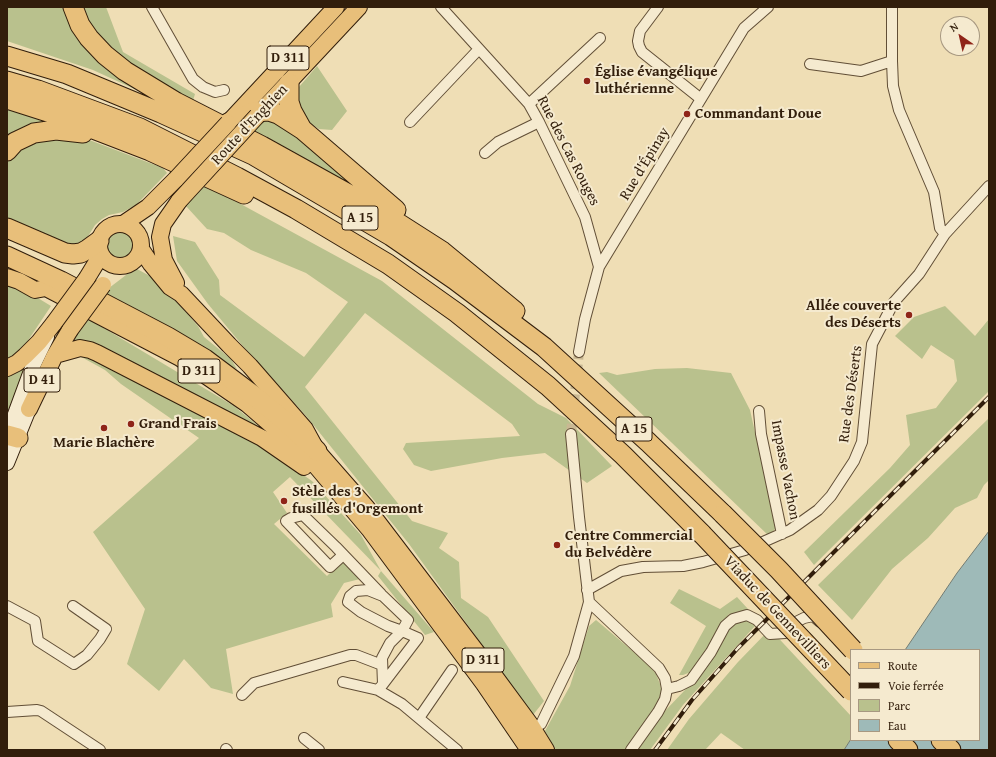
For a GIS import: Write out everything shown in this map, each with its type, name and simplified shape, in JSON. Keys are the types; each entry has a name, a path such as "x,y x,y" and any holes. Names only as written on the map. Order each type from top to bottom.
{"highway":[{"path":"72,7 89,38 104,55 125,71 176,102 262,146 360,200 442,251 535,329 544,347"},
{"name":"A 15","path":"7,56 74,77 161,113 253,156 391,236 455,280 544,347"},
{"name":"A 15","path":"7,81 38,90 140,128 237,177 296,209"},
{"path":"289,84 289,102 302,130"},
{"path":"7,99 54,114 150,152 258,200 296,209"},
{"path":"228,123 253,112 269,111 278,114 302,130 411,223 416,234"},
{"path":"7,151 16,142 26,136 46,131 69,130 118,140"},
{"name":"Viaduc de Gennevilliers","path":"296,209 388,264 457,313 548,386 623,455 702,534 850,690"},
{"path":"7,228 59,251 73,254 88,249 100,248"},
{"path":"7,234 54,284"},
{"path":"7,256 54,284 168,337 205,359 285,421 317,451"},
{"path":"7,268 54,284"},
{"name":"Viaduc de Gennevilliers","path":"544,347 648,442 723,514 779,570 852,649"},
{"path":"899,741 908,750"},
{"path":"942,741 952,750"}],"main road":[{"name":"Route d'Enghien","path":"141,246 169,208 179,201 253,112 336,7"},
{"name":"Route d'Enghien","path":"253,112 289,84 359,7"},
{"name":"Route d'Enghien","path":"123,224 164,193 228,123"},
{"name":"D 311","path":"179,201 163,224 160,237 164,260 181,294"},
{"path":"7,368 17,363 25,356 54,323 87,278 100,248 102,234 106,229 116,224 127,224 136,230 141,238 140,254 134,262 129,264 120,266 107,262 100,248"},
{"name":"D 311","path":"141,246 158,273 170,287 181,294 228,345 250,366 305,429 317,451 367,508 498,680 530,724 546,750"},
{"name":"D 41","path":"10,436 29,409 55,355 70,330 102,285 120,266"},
{"name":"D 311","path":"7,277 35,290 54,284 180,358 247,404 284,436 316,466 369,530 484,684 529,750"},
{"name":"D 41","path":"7,463 10,436 32,368 54,323"},
{"path":"55,355 80,348 97,353 262,438 310,471 317,478 330,483"}],"street":[{"path":"152,7 193,79 203,87 215,92 224,90"},
{"name":"Rue des Cas Rouges","path":"441,7 529,104 584,217 599,267"},
{"path":"658,7 640,31 638,41 639,46 642,52 701,99"},
{"name":"Rue d'Épinay","path":"579,352 585,319 599,267 744,28 768,7"},
{"path":"892,7 893,86 899,110 932,185 940,228 945,234"},
{"path":"529,104 600,38"},
{"path":"410,122 479,49"},
{"path":"810,64 861,71 892,61"},
{"path":"486,153 498,142 539,122"},
{"name":"Rue des Déserts","path":"587,590 621,572 643,567 683,566 745,550 797,526 818,510 831,496 854,462 862,442 872,344 894,302 919,274 945,234 989,186"},
{"name":"Impasse Vachon","path":"759,411 761,434 782,534"},
{"path":"541,724 574,656 588,602 571,434"},
{"path":"344,555 330,567 286,521 303,515 344,555 408,620 402,631 390,643 382,658 381,687"},
{"path":"381,687 418,638 388,626 361,612 348,602 350,596 356,592 368,590 383,596"},
{"path":"588,602 659,668 665,678 667,689 665,699 658,712 631,750"},
{"path":"7,606 35,621 38,641 74,664 87,655 100,639 106,628 73,606"},
{"path":"667,689 680,686 691,680 712,652 725,626 733,619 747,615 757,620 770,634 785,633 798,621 813,616 853,648 858,649"},
{"path":"242,694 254,683 350,655 382,665"},
{"path":"419,718 452,670"},
{"path":"343,682 381,687 457,750"},
{"path":"7,712 41,711 100,750"},
{"path":"304,738 319,750"}],"green space":[{"path":"7,7 106,7 123,52 195,94 189,114 93,70 7,41"},
{"path":"317,66 347,111 332,130 319,129 305,120 298,106 299,87"},
{"path":"7,107 38,118 51,124 7,142"},
{"path":"279,118 369,196 252,131 264,119"},
{"path":"76,137 92,141 163,168 167,173 136,205 123,212 109,215 102,219 95,225 87,238 74,249 7,220 7,159 30,141"},
{"path":"204,184 382,281 538,404 566,418 612,466 587,483 545,453 502,458 431,471 414,465 403,449 406,443 520,436 512,424 365,313 305,387 412,521 448,533 439,548 459,562 461,598 488,617 544,701 533,715 409,544 307,417 242,345 208,304 177,261 173,236 195,242 219,280 220,295 304,357 348,302 306,273 251,250 224,233 207,229 185,205"},
{"path":"120,231 130,235 134,245 130,255 120,259 110,255 106,245 110,235"},
{"path":"137,269 159,281 198,326 204,337 231,359 237,369 224,364 186,336 104,294 109,288 130,272"},
{"path":"7,282 23,289 51,306 21,351 7,360"},
{"path":"945,306 975,336 989,319 989,391 814,565 804,552 890,468 910,445 906,415 936,408 957,381 954,360 931,345 922,359 895,336 914,317"},
{"path":"86,320 92,321 234,406 273,438 76,345 71,341"},
{"path":"78,352 217,420 273,454 312,481 361,535 381,571 290,477 273,492 287,513 274,524 327,576 343,560 360,579 344,583 331,604 333,617 226,649 233,694 211,688 184,659 159,691 127,664 145,609 93,532 199,438 121,384 105,370 74,353"},
{"path":"28,358 7,414 7,372"},
{"path":"687,368 731,373 750,410 775,522 775,529 769,536 599,373 607,372 617,375 655,369"},
{"path":"989,418 989,480 984,485 977,498 955,508 928,538 892,569 852,620 818,585"},
{"path":"381,571 434,632 425,635 378,576"},
{"path":"679,589 720,609 737,597 748,609 745,613 729,614 701,661 691,672 683,675 679,675 706,626 670,603"},
{"path":"596,620 648,664 656,674 662,694 657,707 627,750 556,750 545,731 570,686 589,626"},
{"path":"748,620 755,626 683,705 650,750 638,750 664,712 704,670 726,631 734,623"},
{"path":"770,629 850,715 850,741 844,750 745,750 721,733 705,750 667,750 689,719 738,662"}],"water":[{"path":"989,531 989,750 844,750 850,741 980,741 980,649 906,649 957,573"}],"tunnel":[{"path":"571,434 579,352"}],"railway":[{"path":"655,750 692,700 738,648 989,397"}],"place":[{"name":"Église évangélique luthérienne","path":"587,81"},
{"name":"Commandant Doue","path":"687,114"},
{"name":"Allée couverte des Déserts","path":"909,315"},
{"name":"Grand Frais","path":"131,424"},
{"name":"Marie Blachère","path":"104,428"},
{"name":"Stèle des 3 fusillés d'Orgemont","path":"284,501"},
{"name":"Centre Commercial du Belvédère","path":"557,545"}]}
